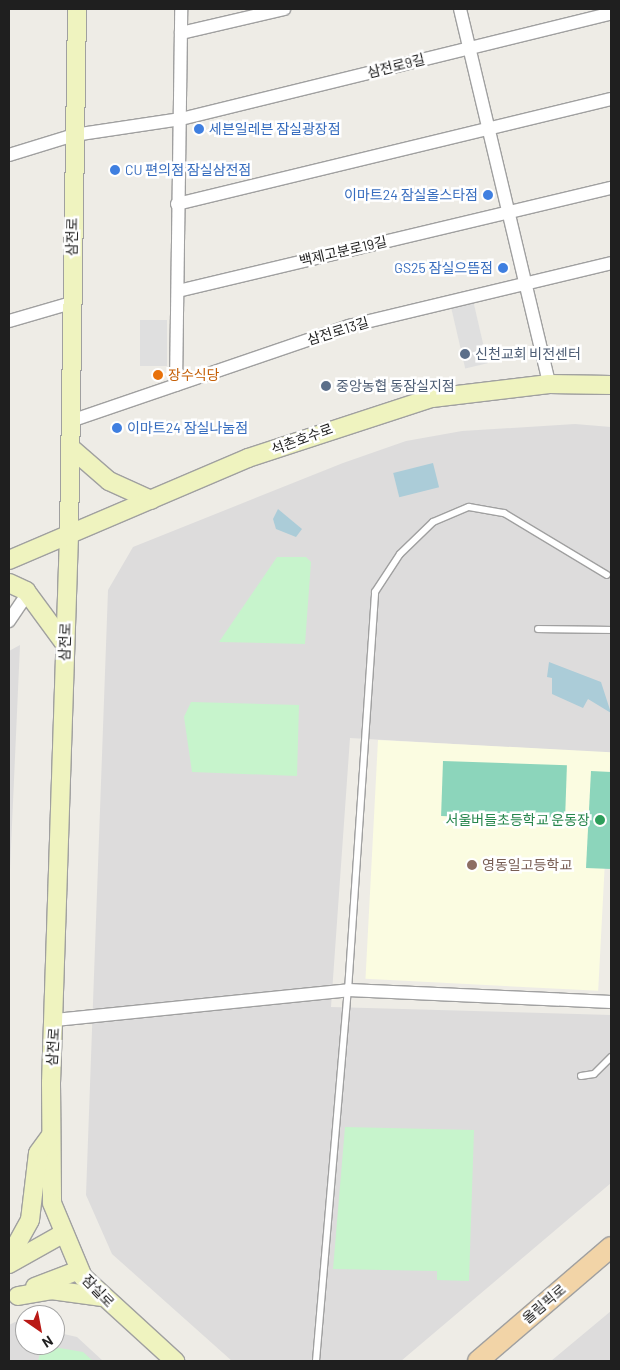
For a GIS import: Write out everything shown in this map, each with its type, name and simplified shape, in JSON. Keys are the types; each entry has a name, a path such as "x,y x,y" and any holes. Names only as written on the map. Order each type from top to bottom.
{"main road":[{"name":"삼전로","path":"77,9 71,303 69,535 51,1135 52,1203 79,1270"},
{"name":"석촌호수로","path":"9,560 248,458 413,403 549,384 611,385"},
{"path":"71,448 109,481 151,500"},
{"path":"9,583 26,591 65,644"},
{"path":"9,1258 30,1220 38,1153 51,1135"},
{"path":"9,1264 64,1233"},
{"name":"올림픽로","path":"478,1361 611,1247"},
{"name":"잠실로","path":"13,1298 79,1270 103,1297 175,1361"},
{"path":"13,1298 51,1290 103,1297"}],"street":[{"path":"176,385 181,9"},
{"path":"180,33 284,9"},
{"path":"460,9 549,384"},
{"name":"삼전로9길","path":"9,155 74,134 181,118 611,14"},
{"path":"177,204 611,99"},
{"name":"백제고분로19길","path":"178,291 611,188"},
{"name":"삼전로13길","path":"71,421 349,326 611,263"},
{"path":"9,321 71,303"},
{"path":"9,621 24,599"},
{"path":"55,1020 348,990 611,1002"}],"lane":[{"path":"316,1361 348,990 375,592 400,554 433,522 469,507 504,512 607,575"},
{"path":"538,629 611,630"},
{"path":"581,1076 594,1074 611,1057"}],"shaded area":[{"path":"473,300 488,363 465,369 451,305"},
{"path":"140,320 167,320 167,366 140,366"},
{"path":"575,424 611,427 611,753 350,738 331,1007 611,1015 611,1183 401,1361 232,1361 112,1254 86,1195 108,590 133,547 343,463 406,441 462,431"},
{"path":"20,645 9,892 9,651"},
{"name":"영동일고등학교","path":"378,740 611,752 598,991 365,979"},
{"path":"611,1311 611,1361 551,1361"},
{"path":"15,1322 15,1355 65,1355 65,1334 77,1337 103,1361 9,1361 9,1325"}],"green space":[{"path":"277,557 306,557 311,562 305,644 219,642"},
{"path":"191,702 299,705 297,776 192,772 184,717"},
{"path":"443,761 567,765 565,820 441,816"},
{"name":"서울버들초등학교 운동장","path":"591,771 611,772 611,869 586,868"},
{"path":"345,1127 474,1130 469,1281 437,1280 437,1271 333,1269"},
{"path":"65,1349 83,1352 93,1361 38,1361 40,1355 65,1355"}],"water":[{"path":"433,463 439,487 399,497 393,473"},
{"path":"278,509 302,529 296,537 276,529 273,519"},
{"path":"549,662 601,682 611,713 588,699 583,708 552,694 552,678 547,677"}],"place":[{"name":"세븐일레븐 잠실광장점","path":"199,129"},
{"name":"CU 편의점 잠실삼전점","path":"115,170"},
{"name":"이마트24 잠실올스타점","path":"488,195"},
{"name":"GS25 잠실으뜸점","path":"503,268"},
{"name":"신천교회 비전센터","path":"465,354"},
{"name":"장수식당","path":"158,375"},
{"name":"중앙농협 동잠실지점","path":"326,386"},
{"name":"이마트24 잠실나눔점","path":"117,428"},
{"name":"서울버들초등학교 운동장","path":"600,820"},
{"name":"영동일고등학교","path":"472,865"}]}
